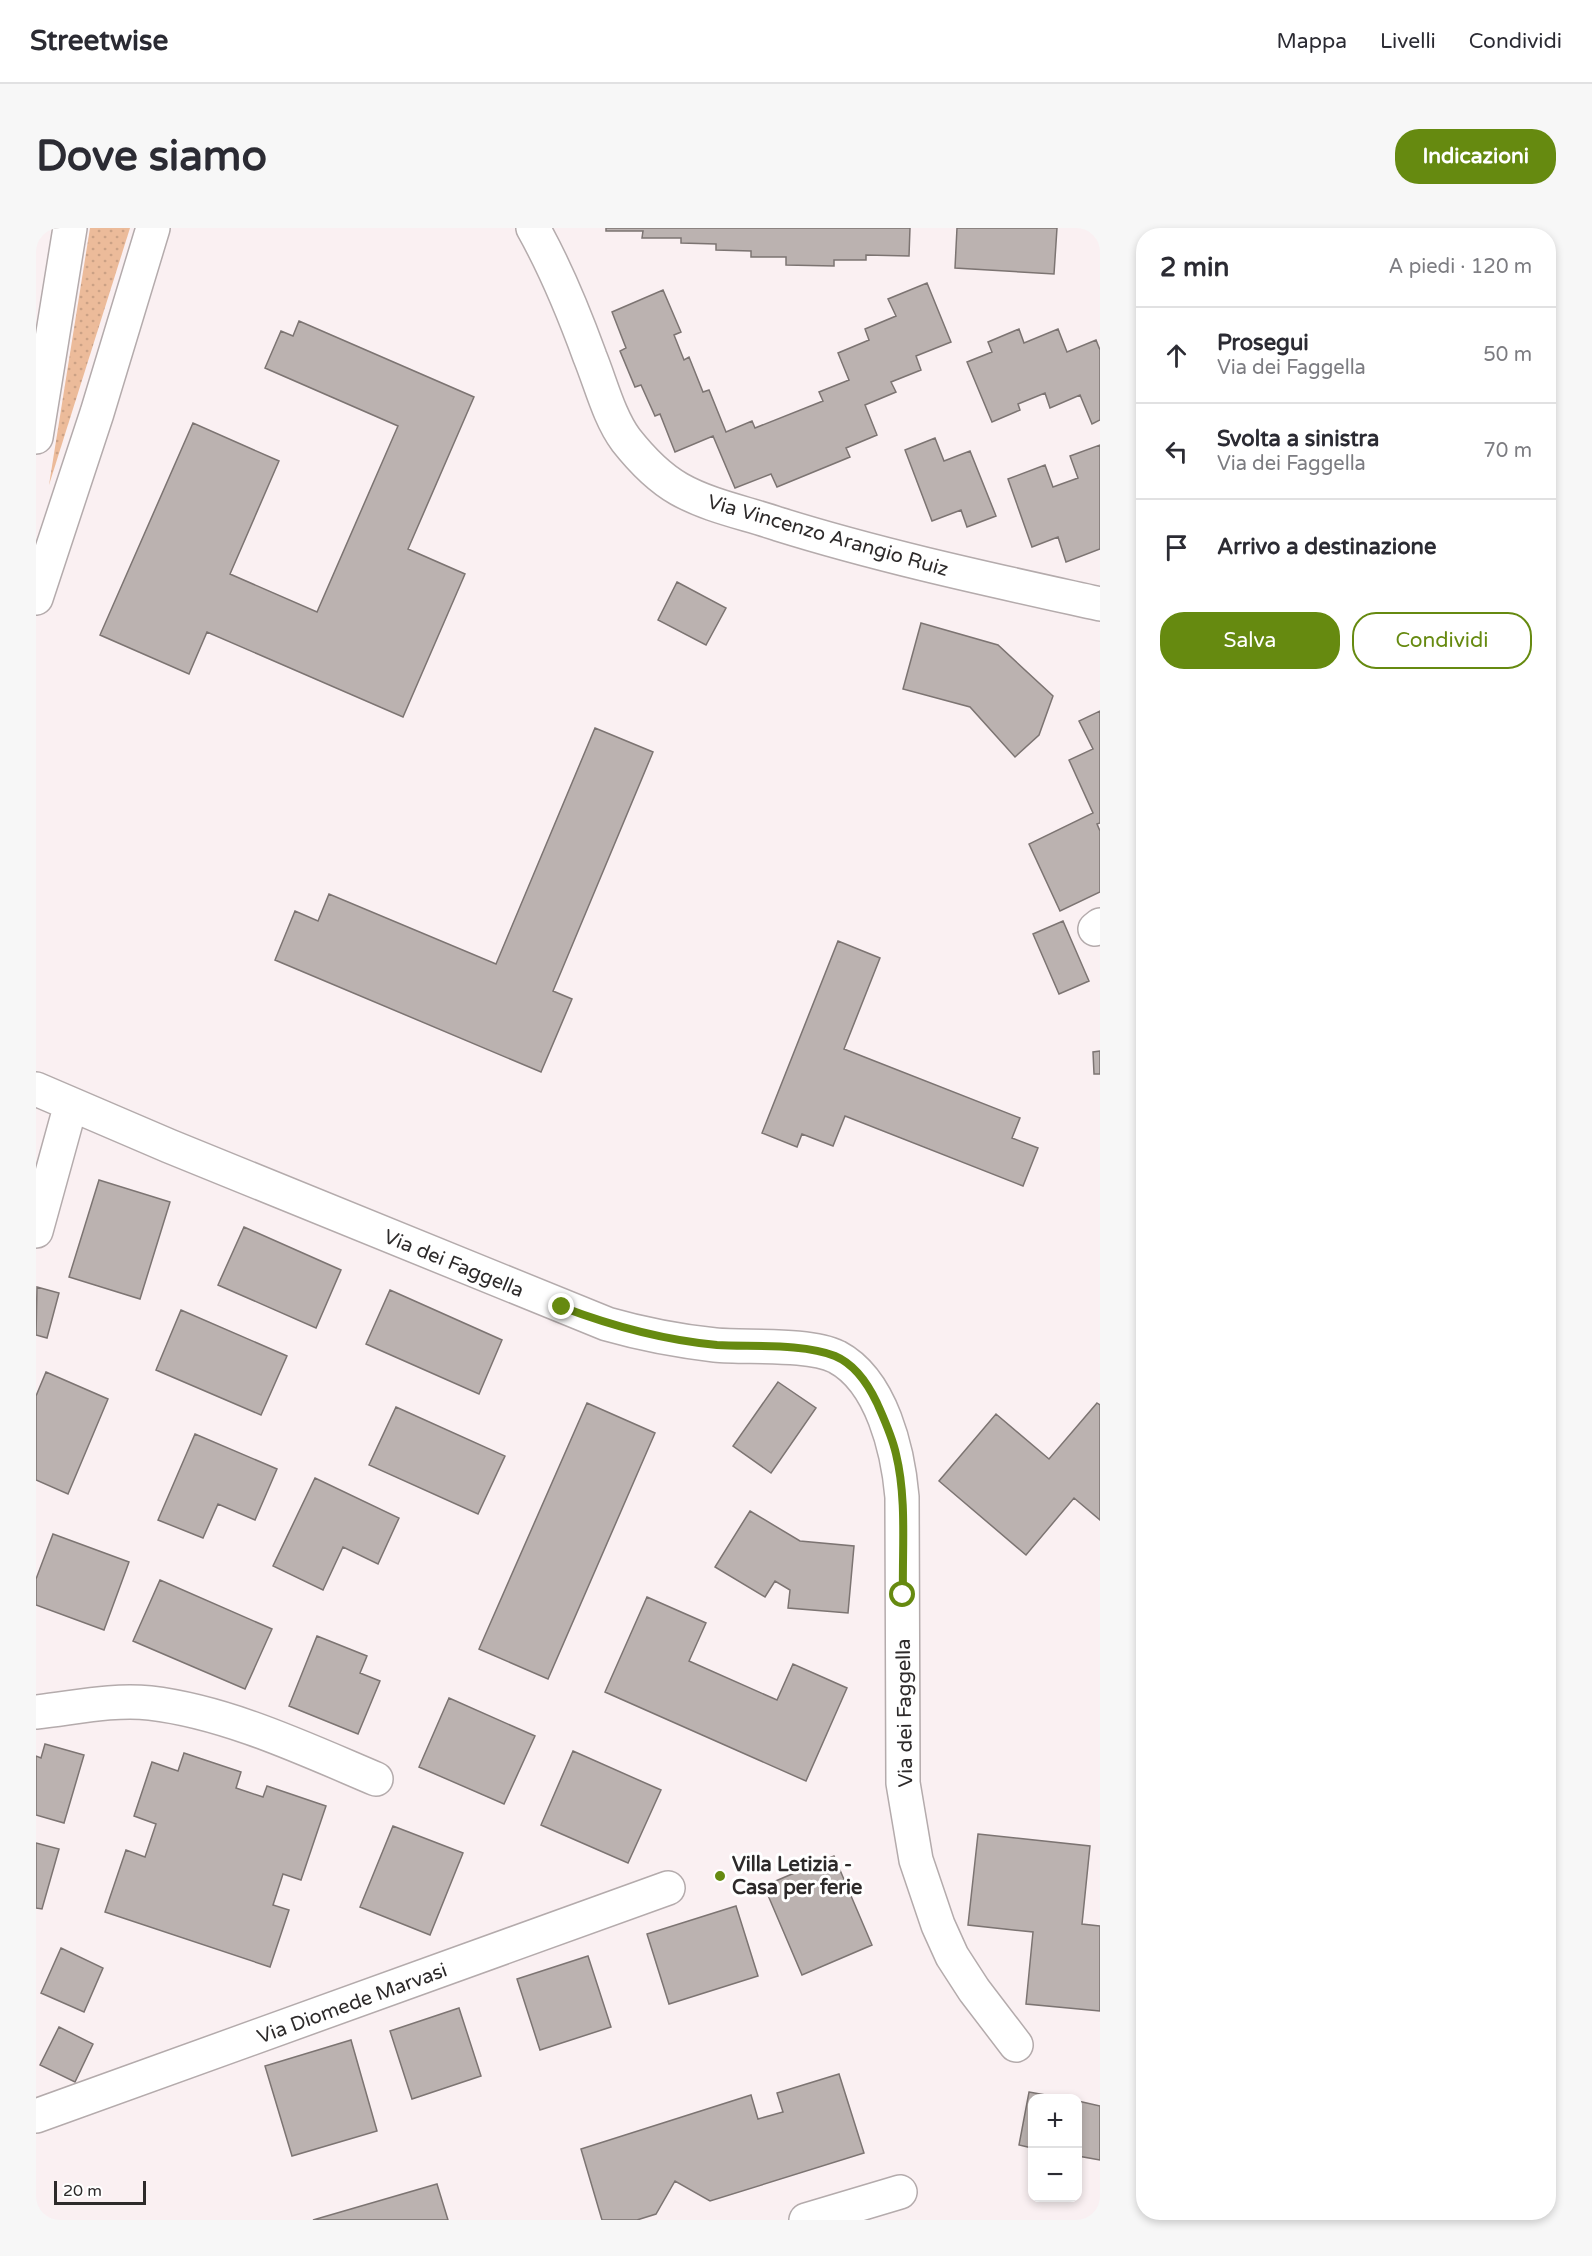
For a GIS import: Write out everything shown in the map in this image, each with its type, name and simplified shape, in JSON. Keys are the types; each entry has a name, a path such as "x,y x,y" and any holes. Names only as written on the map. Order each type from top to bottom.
{"main road":[{"path":"36,437 70,228"},
{"path":"36,598 153,228"},
{"name":"Via Vincenzo Arangio Ruiz","path":"533,228 564,290 611,411 625,438 640,458 663,479 681,490 714,503 810,534 905,560 1100,604"},
{"name":"Via dei Faggella","path":"36,1089 212,1164 607,1324 633,1331 714,1344 816,1351 834,1356 853,1369 872,1393 884,1418 896,1453 900,1474 903,1783 916,1860 938,1925 952,1956 974,1990 1016,2045"},
{"path":"36,1231 71,1104"},
{"path":"36,1712 132,1702 171,1707 255,1729 376,1779"},
{"name":"Via Diomede Marvasi","path":"36,2116 668,1888"},
{"path":"806,2220 900,2192"}],"shaded area":[{"path":"90,228 130,228 49,485"}],"building":[{"path":"606,228 910,228 909,256 866,255 866,260 834,260 834,266 786,265 786,257 751,257 751,251 716,250 716,244 681,243 681,238 642,238 643,231 606,231"},
{"path":"957,228 1057,228 1054,274 955,268"},
{"path":"927,283 951,342 916,356 921,370 891,382 896,392 865,405 877,435 846,448 850,457 777,487 771,474 735,488 713,436 675,452 660,414 655,416 641,385 635,387 620,351 626,348 612,312 663,290 681,332 674,335 684,360 689,357 703,392 709,390 726,432 752,421 755,428 823,401 819,392 849,380 838,353 869,340 865,329 896,316 888,299"},
{"path":"299,321 474,397 408,549 465,574 403,717 207,632 189,674 100,635 193,423 279,461 230,574 317,612 398,426 265,368 281,331 293,336"},
{"path":"1019,329 1024,343 1058,329 1067,352 1096,340 1100,350 1100,420 1092,424 1080,395 1050,408 1045,393 1018,404 1020,410 992,422 967,362 992,352 988,342"},
{"path":"935,438 944,461 970,451 996,516 967,527 961,510 932,521 905,450"},
{"path":"1100,445 1100,549 1066,562 1058,537 1032,547 1008,479 1045,465 1053,487 1078,478 1070,456"},
{"path":"677,582 726,608 706,645 658,620"},
{"path":"921,623 998,645 1053,696 1039,735 1015,757 970,707 903,689"},
{"path":"1100,711 1100,823 1097,824 1100,831 1100,892 1060,911 1029,844 1093,813 1069,760 1093,749 1079,721"},
{"path":"595,728 653,752 553,991 572,999 541,1072 275,960 295,911 318,921 329,894 496,964"},
{"path":"1063,921 1089,981 1059,994 1033,934"},
{"path":"838,941 880,958 844,1049 1020,1118 1012,1138 1038,1148 1023,1186 845,1116 833,1146 802,1134 797,1147 762,1133"},
{"path":"1100,1051 1100,1074 1094,1074 1093,1052"},
{"path":"99,1180 170,1202 140,1299 69,1277"},
{"path":"244,1227 341,1270 316,1328 218,1285"},
{"path":"37,1287 59,1293 47,1338 36,1335"},
{"path":"390,1290 502,1340 479,1394 366,1344"},
{"path":"181,1310 287,1356 261,1415 156,1370"},
{"path":"46,1372 108,1399 68,1494 36,1480 36,1396"},
{"path":"778,1382 816,1408 771,1473 733,1446"},
{"path":"587,1403 655,1433 548,1679 479,1649"},
{"path":"1097,1403 1100,1405 1100,1520 1074,1498 1026,1555 939,1481 996,1414 1049,1459"},
{"path":"396,1407 505,1456 478,1514 369,1465"},
{"path":"195,1434 277,1469 255,1520 218,1504 203,1538 158,1520"},
{"path":"315,1478 399,1518 378,1564 343,1547 323,1590 273,1566"},
{"path":"750,1511 800,1541 854,1546 848,1613 788,1608 790,1590 775,1581 765,1597 715,1567"},
{"path":"53,1534 129,1562 104,1630 36,1605 36,1579"},
{"path":"160,1580 272,1629 245,1689 133,1641"},
{"path":"647,1597 706,1623 689,1661 777,1700 793,1664 847,1688 806,1781 605,1692"},
{"path":"317,1636 367,1656 360,1673 380,1681 358,1734 289,1706"},
{"path":"449,1698 535,1736 504,1804 419,1767"},
{"path":"45,1744 84,1755 64,1823 36,1815 36,1756 41,1758"},
{"path":"573,1751 661,1790 628,1863 541,1825"},
{"path":"184,1753 241,1772 236,1788 263,1797 267,1786 326,1806 301,1880 283,1874 273,1905 289,1910 270,1967 105,1912 126,1850 145,1857 156,1824 134,1816 152,1762 178,1771"},
{"path":"393,1826 463,1853 430,1935 360,1907"},
{"path":"978,1834 1090,1846 1082,1924 1100,1926 1100,2011 1026,2004 1033,1932 968,1925"},
{"path":"36,1843 59,1849 42,1909 36,1908"},
{"path":"834,1856 872,1945 802,1975 764,1886"},
{"path":"736,1906 758,1976 669,2004 647,1934"},
{"path":"61,1948 103,1968 84,2012 41,1993"},
{"path":"588,1956 611,2027 540,2050 517,1979"},
{"path":"459,2008 481,2076 412,2099 390,2031"},
{"path":"59,2027 93,2044 75,2082 40,2065"},
{"path":"351,2040 377,2131 292,2156 265,2066"},
{"path":"839,2074 864,2153 710,2201 675,2181 656,2214 637,2220 602,2220 581,2149 751,2095 758,2119 783,2112 777,2093"},
{"path":"1028,2097 1028,2147 1019,2145"},
{"path":"1082,2102 1100,2106 1100,2160 1082,2157"},
{"path":"437,2184 448,2220 313,2220"}],"place":[{"name":"Villa Letizia - Casa per ferie","path":"720,1876"}],"route":[{"path":"562,1307 607,1324 658,1336 714,1344 816,1351 845,1362 867,1384 884,1418 896,1453 902,1497 903,1595"}]}
